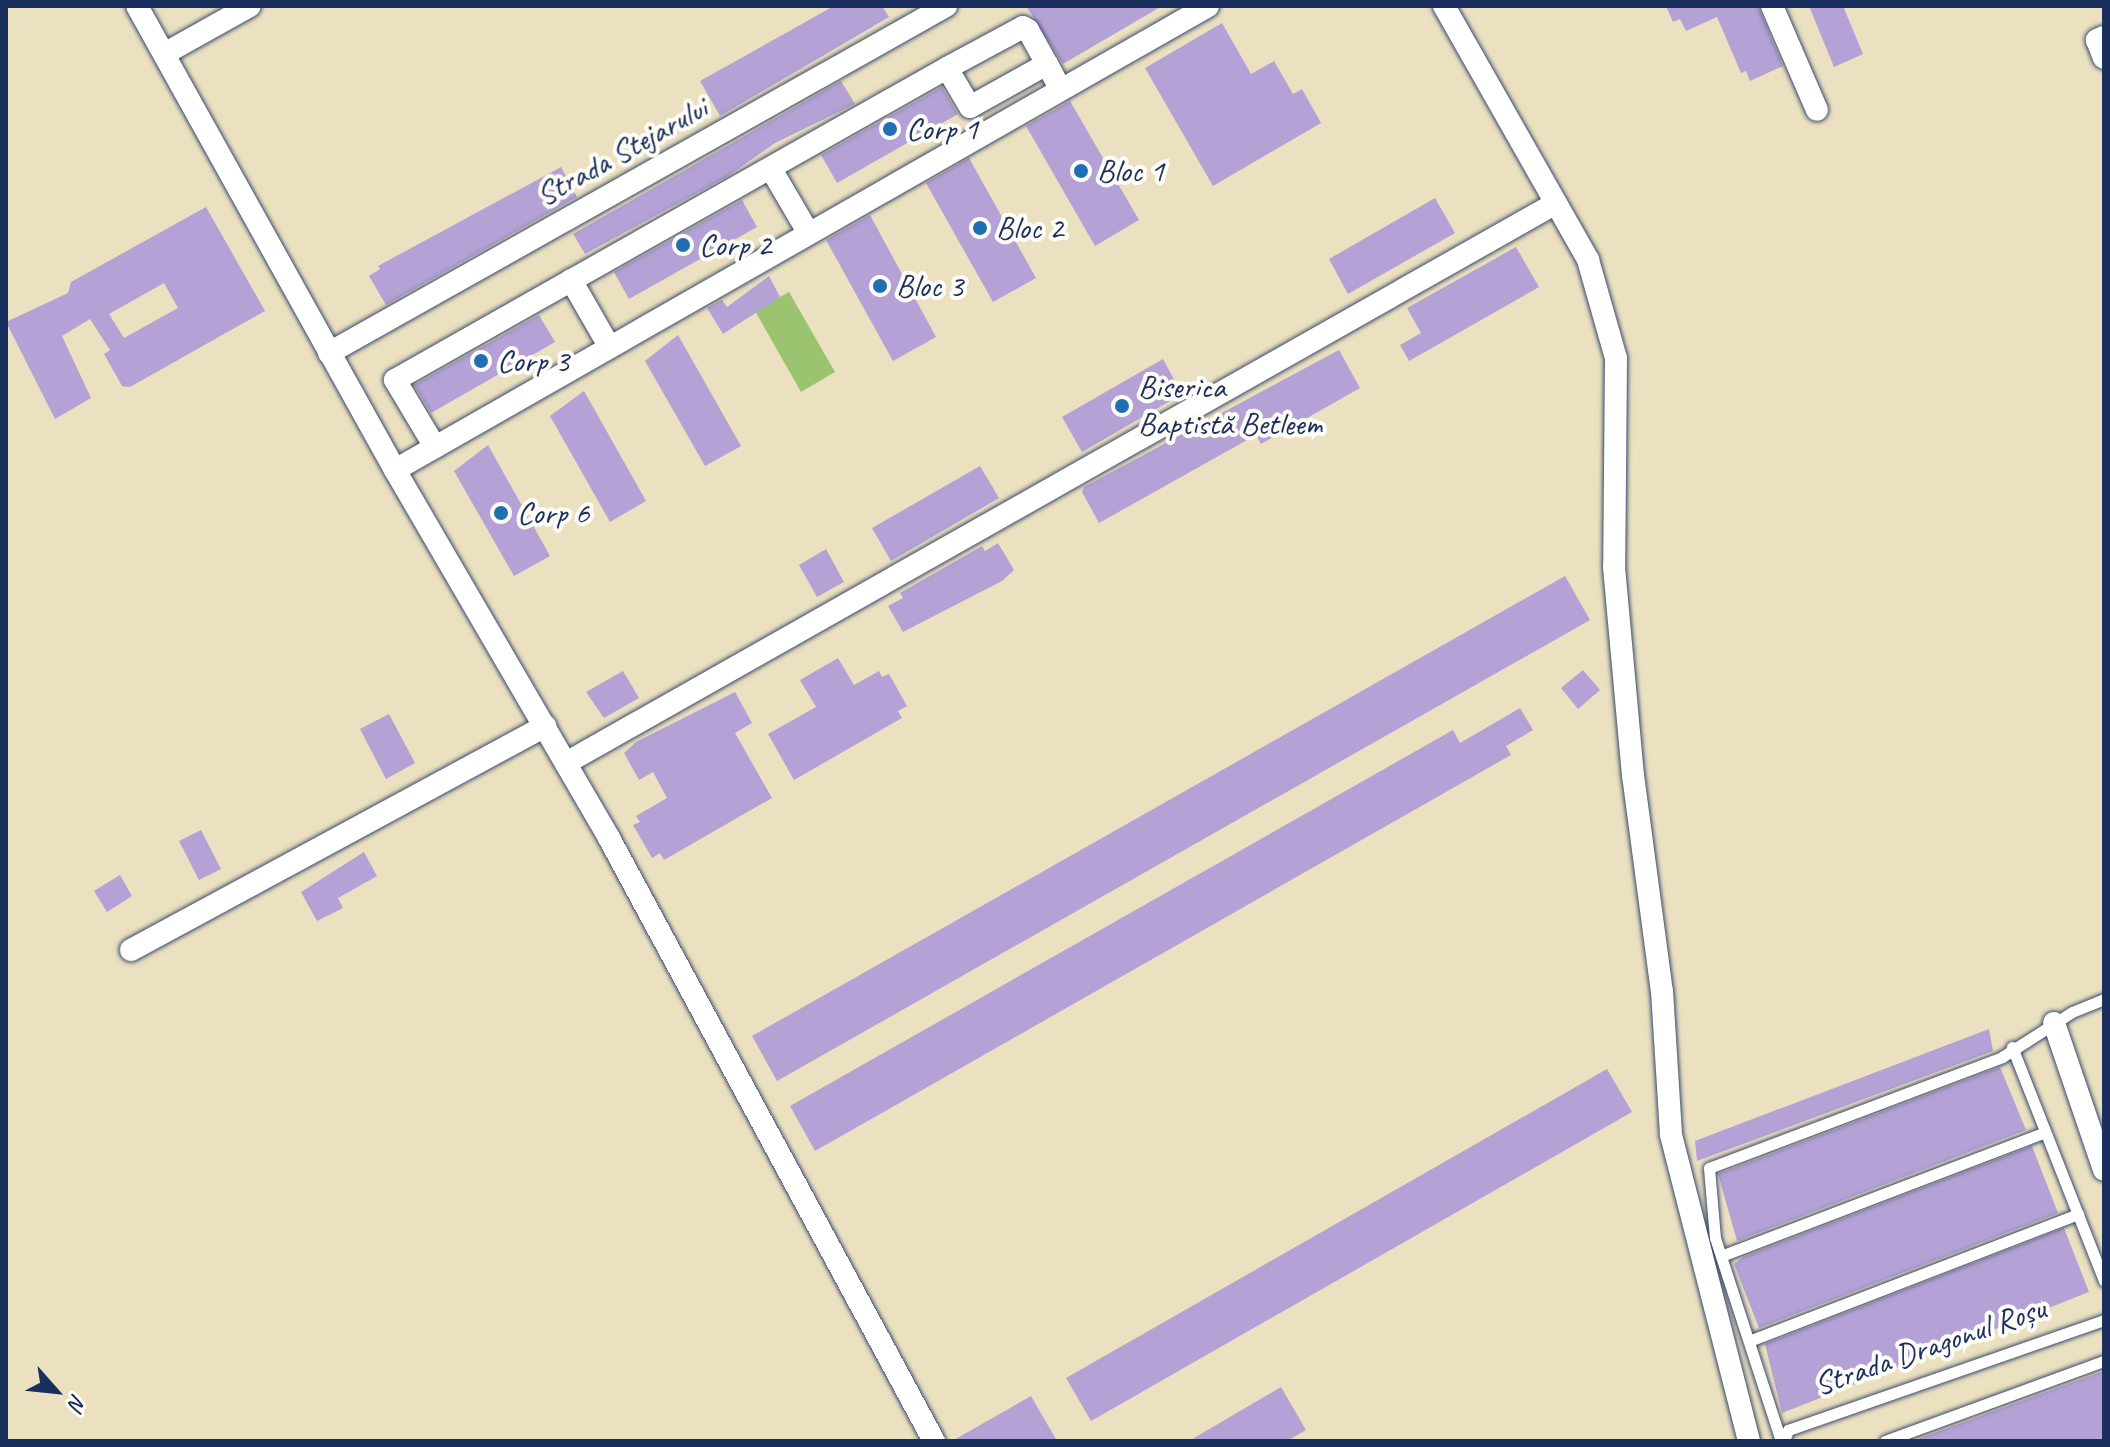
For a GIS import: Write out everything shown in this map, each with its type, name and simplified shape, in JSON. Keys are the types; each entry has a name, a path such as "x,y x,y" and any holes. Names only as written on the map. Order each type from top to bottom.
{"street":[{"path":"137,6 395,470 566,763 934,1441"},
{"path":"164,54 250,6"},
{"name":"Strada Stejarului","path":"329,353 920,12 946,6"},
{"path":"395,470 1059,87 1208,6"},
{"path":"1444,6 1588,260 1616,358 1614,567 1633,775 1662,991 1671,1135 1749,1441"},
{"path":"1772,6 1817,110"},
{"path":"435,447 395,380 1019,27 1028,30 1059,87"},
{"path":"2104,37 2097,40 2104,58"},
{"path":"947,68 970,107 1047,64"},
{"path":"771,169 808,232"},
{"path":"566,763 1556,203"},
{"path":"571,280 609,346"},
{"path":"131,950 545,726"},
{"path":"2054,1023 2104,1170"}],"lane":[{"path":"1782,1441 1721,1256 1709,1168 2002,1057 2012,1047 2054,1023 2104,999"},
{"path":"2012,1047 2104,1281"},
{"path":"1721,1256 2045,1132"},
{"path":"1749,1341 2078,1214"},
{"name":"Strada Dragonul Roșu","path":"1782,1441 1788,1430 2104,1320"},
{"path":"1885,1441 2104,1361"}],"green space":[{"path":"789,292 835,372 801,392 755,311"}],"building":[{"path":"834,6 882,6 889,17 720,116 700,81"},
{"path":"1026,6 1162,6 1063,64"},
{"path":"1666,6 1758,6 1783,66 1750,81 1746,71 1741,73 1717,17 1686,31 1680,19 1673,22"},
{"path":"1809,6 1843,6 1863,54 1834,67"},
{"path":"1222,23 1251,74 1274,61 1293,94 1302,89 1321,123 1213,186 1145,68"},
{"path":"841,81 855,104 775,143 728,176 585,254 573,234"},
{"name":"Corp 1","path":"942,87 958,114 837,183 821,155"},
{"name":"Bloc 1","path":"1070,101 1139,220 1095,246 1026,126"},
{"name":"Bloc 2","path":"969,158 1036,278 993,302 926,183"},
{"path":"561,167 577,197 386,305 369,276 380,269 378,266"},
{"path":"1435,198 1455,233 1348,294 1329,259"},
{"name":"Corp 2","path":"742,200 757,227 629,299 614,272"},
{"path":"206,207 265,311 130,387 122,386 104,354 110,350 90,319 62,336 91,398 55,419 6,322 68,293 71,282","holes":["164,283 178,308 124,338 109,314"]},
{"name":"Bloc 3","path":"870,215 936,337 893,361 826,240"},
{"path":"1516,247 1539,287 1409,361 1400,345 1421,333 1407,308"},
{"path":"769,276 780,297 723,334 707,308 722,300 727,307"},
{"name":"Corp 3","path":"539,315 555,342 431,413 414,385"},
{"path":"678,335 741,446 705,466 645,361"},
{"path":"1339,350 1360,388 1261,444 1256,435 1099,523 1082,492 1084,487"},
{"name":"Biserica Baptistă Betleem","path":"1163,359 1182,394 1082,452 1062,417"},
{"path":"584,391 646,501 610,522 550,416"},
{"name":"Corp 6","path":"488,445 550,556 514,576 454,471"},
{"path":"980,466 999,498 891,561 872,528"},
{"path":"998,543 1014,570 1002,581 903,632 888,606 903,598 900,593 982,546 985,551"},
{"path":"826,549 844,582 817,597 799,565"},
{"path":"1565,576 1590,620 777,1081 752,1036"},
{"path":"838,658 854,685 879,671 882,677 889,674 907,706 898,711 902,718 794,780 768,734 816,707 800,680"},
{"path":"1583,670 1600,690 1578,709 1561,688"},
{"path":"623,671 639,698 604,718 586,692"},
{"path":"735,692 752,723 735,733 772,798 664,860 660,853 652,858 633,825 640,822 636,816 667,798 653,772 639,780 624,753 636,742"},
{"path":"1520,708 1533,730 1506,746 1511,755 815,1151 790,1106 1453,730 1460,743"},
{"path":"389,714 415,763 386,779 360,729"},
{"path":"201,830 221,869 199,880 179,841"},
{"path":"364,852 377,876 338,898 343,908 317,921 301,892"},
{"path":"120,875 132,896 107,912 94,891"},
{"path":"1989,1029 1993,1051 1697,1161 1695,1141"},
{"path":"2000,1067 2026,1130 1737,1241 1718,1174"},
{"path":"1607,1069 1632,1112 1091,1421 1066,1378"},
{"path":"2032,1146 2058,1213 1759,1328 1734,1264 1743,1257"},
{"path":"2064,1228 2089,1292 1782,1413 1765,1344"},
{"path":"2104,1371 2104,1441 1918,1441 1918,1439"},
{"path":"1281,1387 1306,1430 1287,1441 1189,1441"},
{"path":"1031,1396 1057,1441 952,1441"}],"place":[{"name":"Corp 1","path":"890,129"},
{"name":"Bloc 1","path":"1081,171"},
{"name":"Bloc 2","path":"980,228"},
{"name":"Corp 2","path":"683,245"},
{"name":"Bloc 3","path":"880,286"},
{"name":"Corp 3","path":"481,361"},
{"name":"Biserica Baptistă Betleem","path":"1122,406"},
{"name":"Corp 6","path":"501,513"}]}
